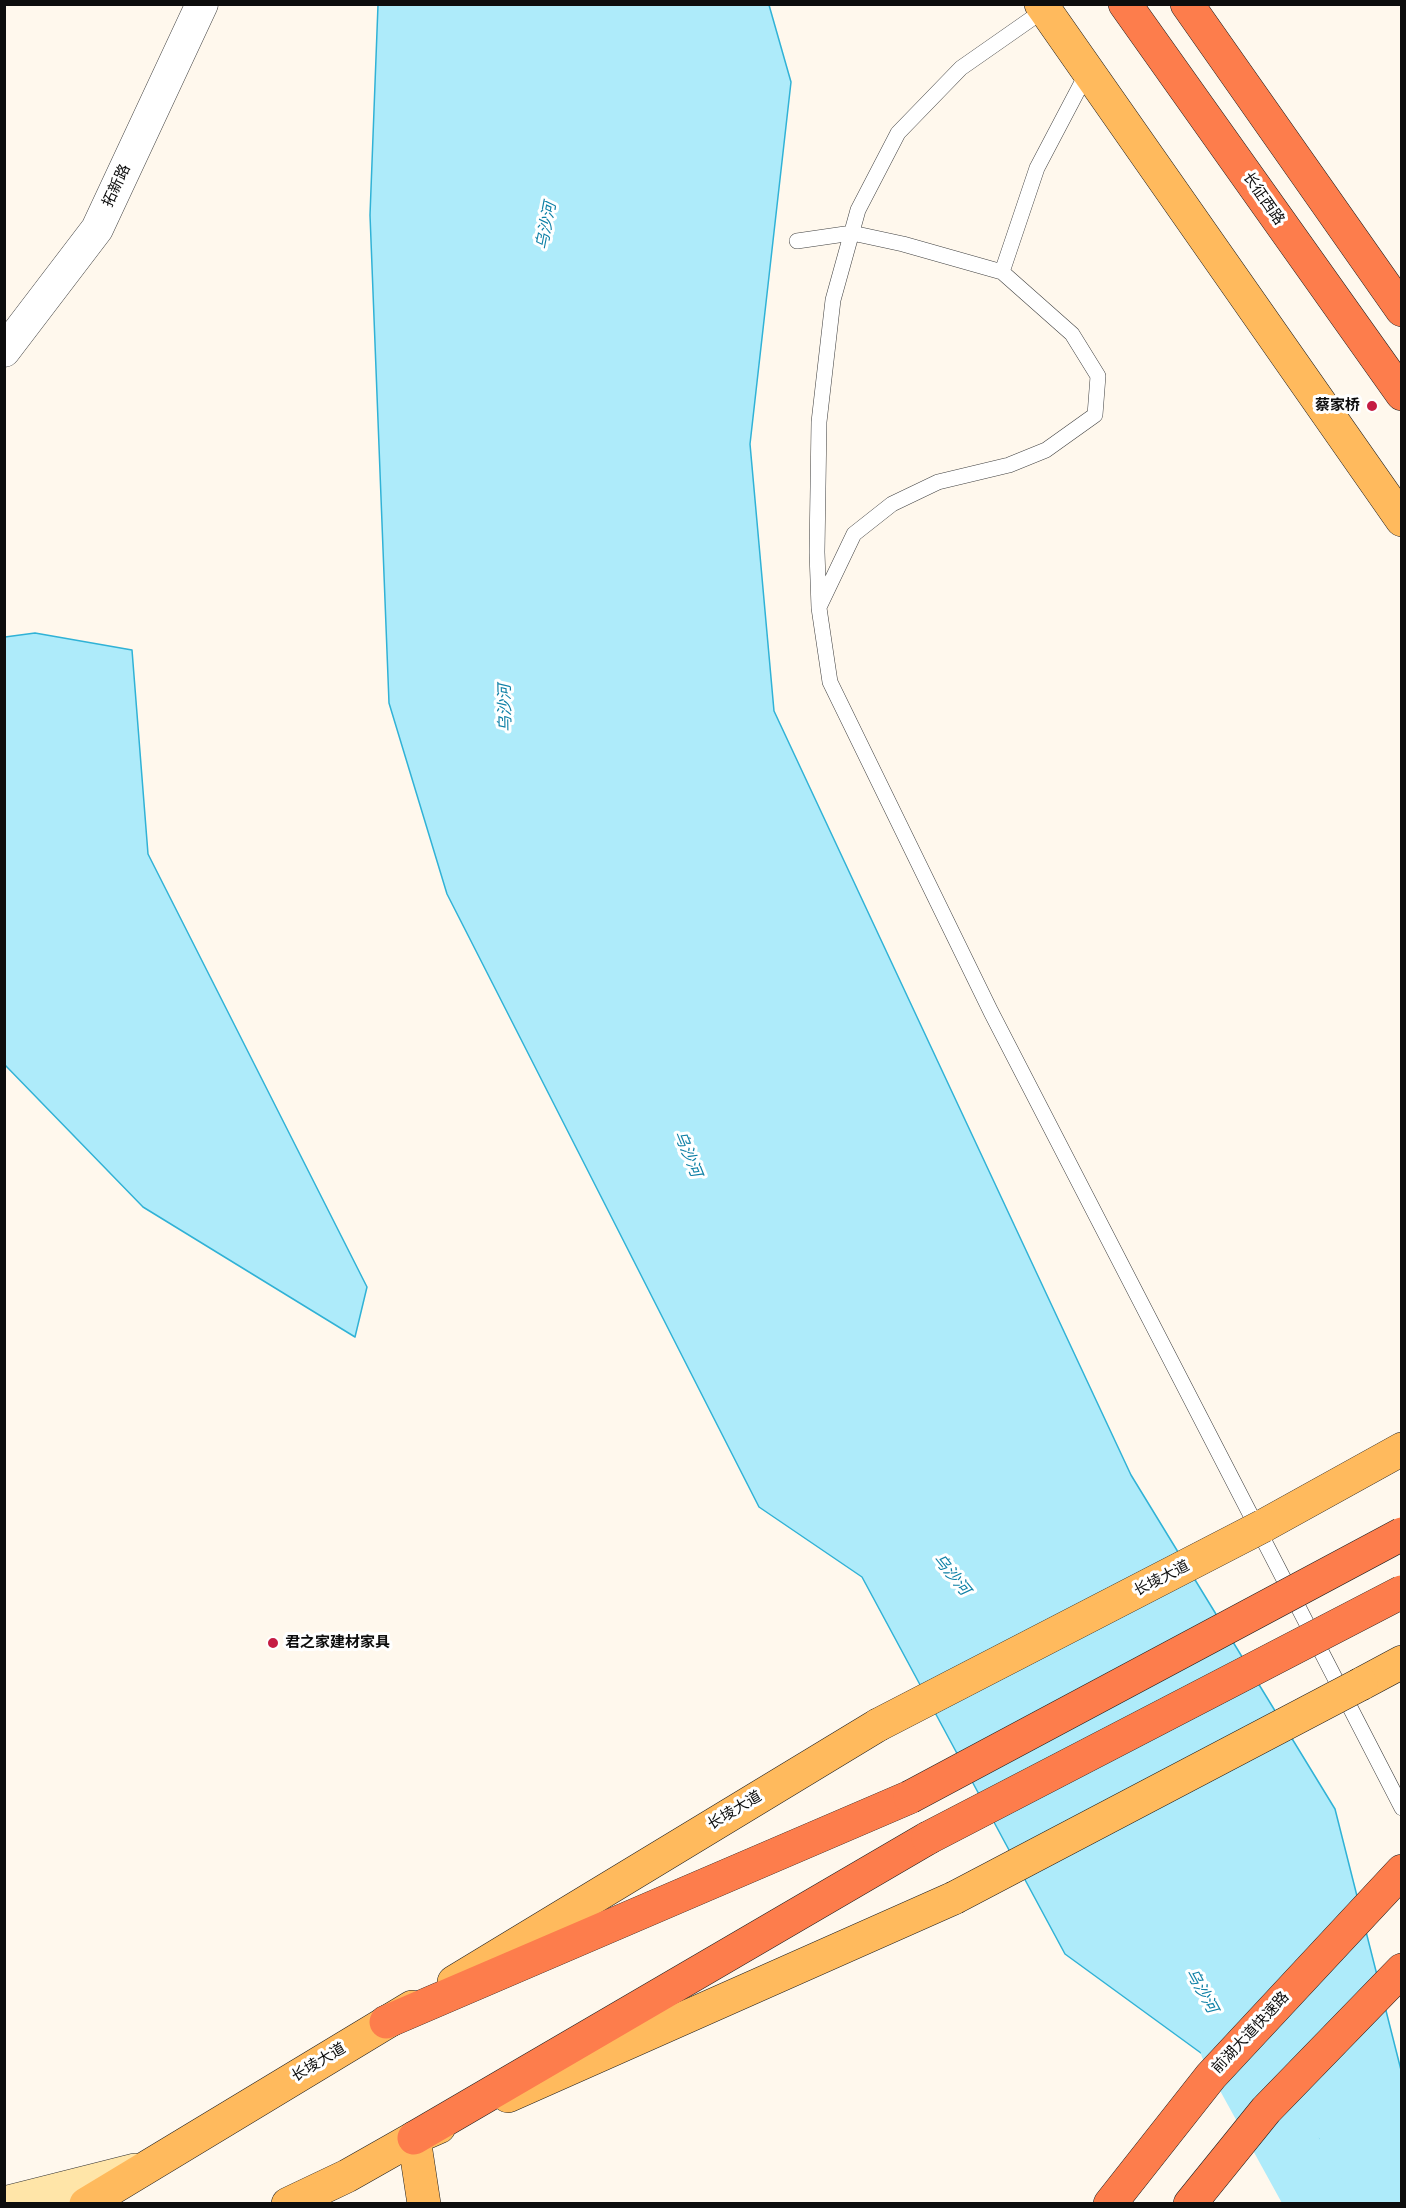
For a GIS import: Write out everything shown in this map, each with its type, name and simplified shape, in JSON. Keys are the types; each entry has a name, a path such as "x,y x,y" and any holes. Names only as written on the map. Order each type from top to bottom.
{"highway":[{"name":"长征西路","path":"1125,4 1401,394"},
{"path":"1187,4 1401,310"},
{"path":"386,2022 910,1797 1401,1534"},
{"path":"414,2138 928,1838 1401,1592"},
{"name":"前湖大道快速路","path":"1110,2204 1210,2076 1401,1871"},
{"path":"1190,2204 1266,2110 1401,1970"}],"main road":[{"path":"1042,7 1401,520"},
{"name":"长堎大道","path":"86,2204 878,1725 1263,1526 1401,1449"},
{"path":"288,2204 348,2190 414,2138 954,1898 1401,1662"},
{"path":"414,2138 424,2204"},
{"path":"4,2203 146,2167"}],"street":[{"name":"拓新路","path":"4,351 97,229 202,4"}],"lane":[{"path":"1042,7 961,68 898,133 858,210 833,300 819,422 817,552 819,608 830,682 996,1023 1401,1808"},
{"path":"1002,272 1037,168 1088,71"},
{"path":"797,241 852,233 903,244 1002,272 1072,334 1098,376 1095,415 1046,450 1009,465 938,482 892,504 854,534 819,608"}],"water":[{"path":"378,5 769,5 791,82 750,444 774,711 1131,1475 1335,1809 1401,2070 1401,2203 1286,2203 1319,2139 1065,1954 862,1577 759,1507 447,894 389,703 370,215"},
{"path":"35,633 132,650 148,854 367,1287 355,1337 143,1207 5,1065 5,637"}],"waterway":[{"name":"乌沙河","path":"1232,2046 1319,2204"}],"place":[{"name":"蔡家桥","path":"1372,406"},
{"name":"君之家建材家具","path":"273,1643"}]}
